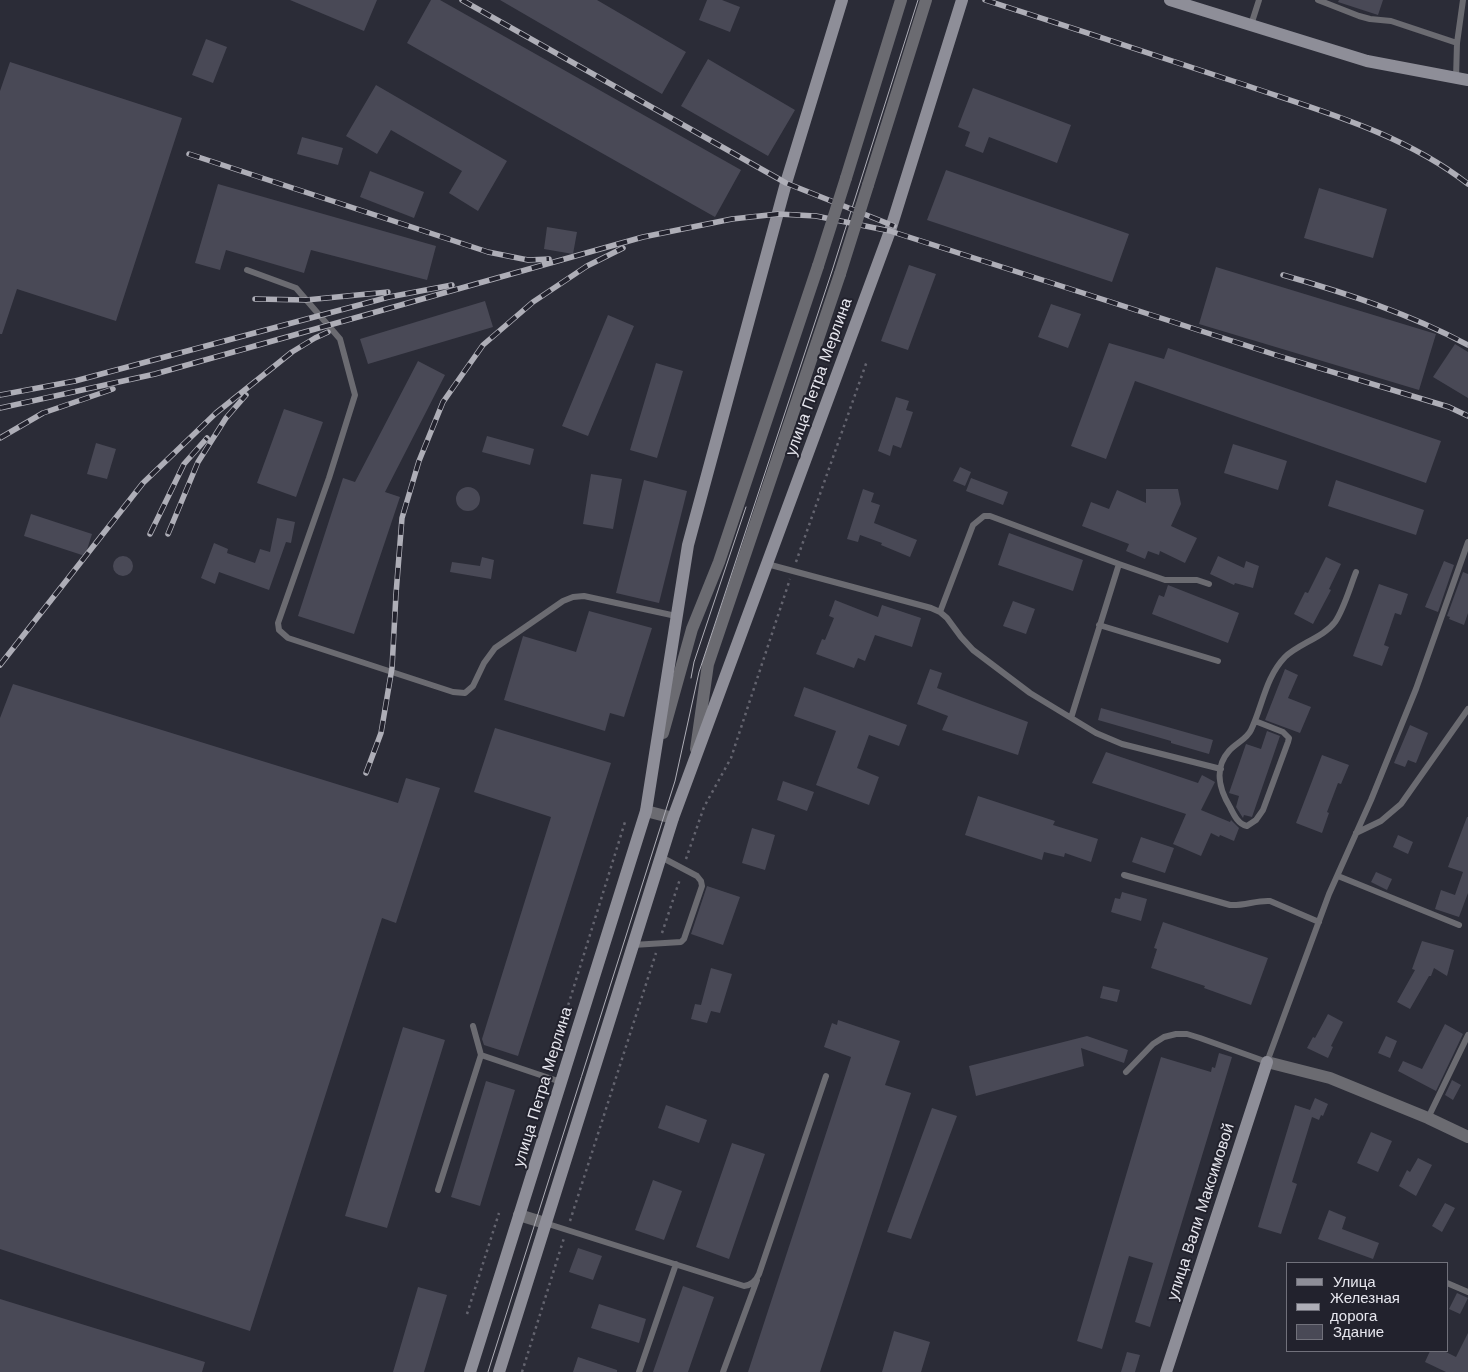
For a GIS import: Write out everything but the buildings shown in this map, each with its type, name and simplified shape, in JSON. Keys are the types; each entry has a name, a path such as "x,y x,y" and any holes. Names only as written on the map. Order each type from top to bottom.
{"main road":[{"name":"улица Петра Мерлина","path":"470,1372 646,811 688,545 786,183 842,0"},
{"name":"улица Петра Мерлина","path":"499,1372 673,818 890,231 962,0"},
{"path":"1170,0 1367,61 1462,79"},
{"name":"улица Вали Максимовой","path":"1166,1372 1267,1062"}],"street":[{"name":"улица Петра Мерлина","path":"653,765 692,629 719,562 818,266 901,0"},
{"name":"улица Петра Мерлина","path":"694,762 708,664 840,274 926,0"},
{"path":"646,811 673,818"},
{"path":"1267,1062 1330,1078 1428,1118 1468,1137"},
{"path":"520,1215 545,1223"}],"lane":[{"path":"1251,25 1259,0"},
{"path":"1318,0 1358,16 1391,21 1457,43"},
{"path":"1462,79 1457,43 1463,0"},
{"path":"247,270 296,288 340,339 355,395 329,478 278,623 279,630 288,638 453,692 465,692 473,686 484,663 495,648 568,599 584,596 676,616"},
{"path":"940,612 973,525 984,516 990,516 1165,580 1197,580 1209,584"},
{"path":"1126,1072 1153,1044 1176,1034 1187,1034 1200,1038 1267,1062 1329,894 1416,689 1468,542"},
{"path":"767,564 932,608 940,612 973,650 1030,693 1107,739 1221,769"},
{"path":"1071,718 1119,564"},
{"path":"1254,721 1283,732 1288,738 1288,742 1263,810 1256,820 1247,826 1237,820 1223,796 1219,781 1221,769 1229,751 1250,733 1261,699 1280,664 1293,651 1336,621 1356,572"},
{"path":"1099,625 1218,661"},
{"path":"1356,833 1381,821 1401,804 1468,709"},
{"path":"633,945 681,942 684,939 702,886 697,876 661,856"},
{"path":"1124,875 1230,905 1239,906 1264,900 1270,901 1319,922"},
{"path":"1338,876 1459,925"},
{"path":"438,1190 481,1055 473,1026"},
{"path":"1428,1118 1468,1035"},
{"path":"481,1055 561,1082"},
{"path":"723,1372 757,1279 826,1076"},
{"path":"545,1223 744,1286 751,1284 757,1279"},
{"path":"640,1372 676,1264"},
{"path":"1448,1283 1468,1292"}],"path":[{"path":"541,1075 549,1070 625,822"},
{"path":"467,1314 499,1213"}],"tram line":[{"path":"488,1372 675,781 699,672 832,271 918,0"},
{"path":"691,678 694,662 746,507"}],"railway":[{"path":"462,0 786,183 894,226"},
{"path":"985,0 1334,115 1417,151 1443,166 1468,184"},
{"path":"189,154 488,252 528,260 549,259"},
{"path":"0,408 155,374 643,237 732,219 778,214 816,216 890,231 1279,356 1449,407 1468,416"},
{"path":"366,773 381,733 392,668 402,518 419,461 443,402 483,345 533,302 587,266 623,248"},
{"path":"1283,275 1401,314 1468,345"},
{"path":"0,395 75,381 389,297 452,285"},
{"path":"255,299 306,300 388,292"},
{"path":"0,665 143,483 216,413 292,352 328,332"},
{"path":"0,438 43,413 113,389"},
{"path":"168,534 198,462 226,418 246,395"},
{"path":"150,534 184,464 207,438"}]}
